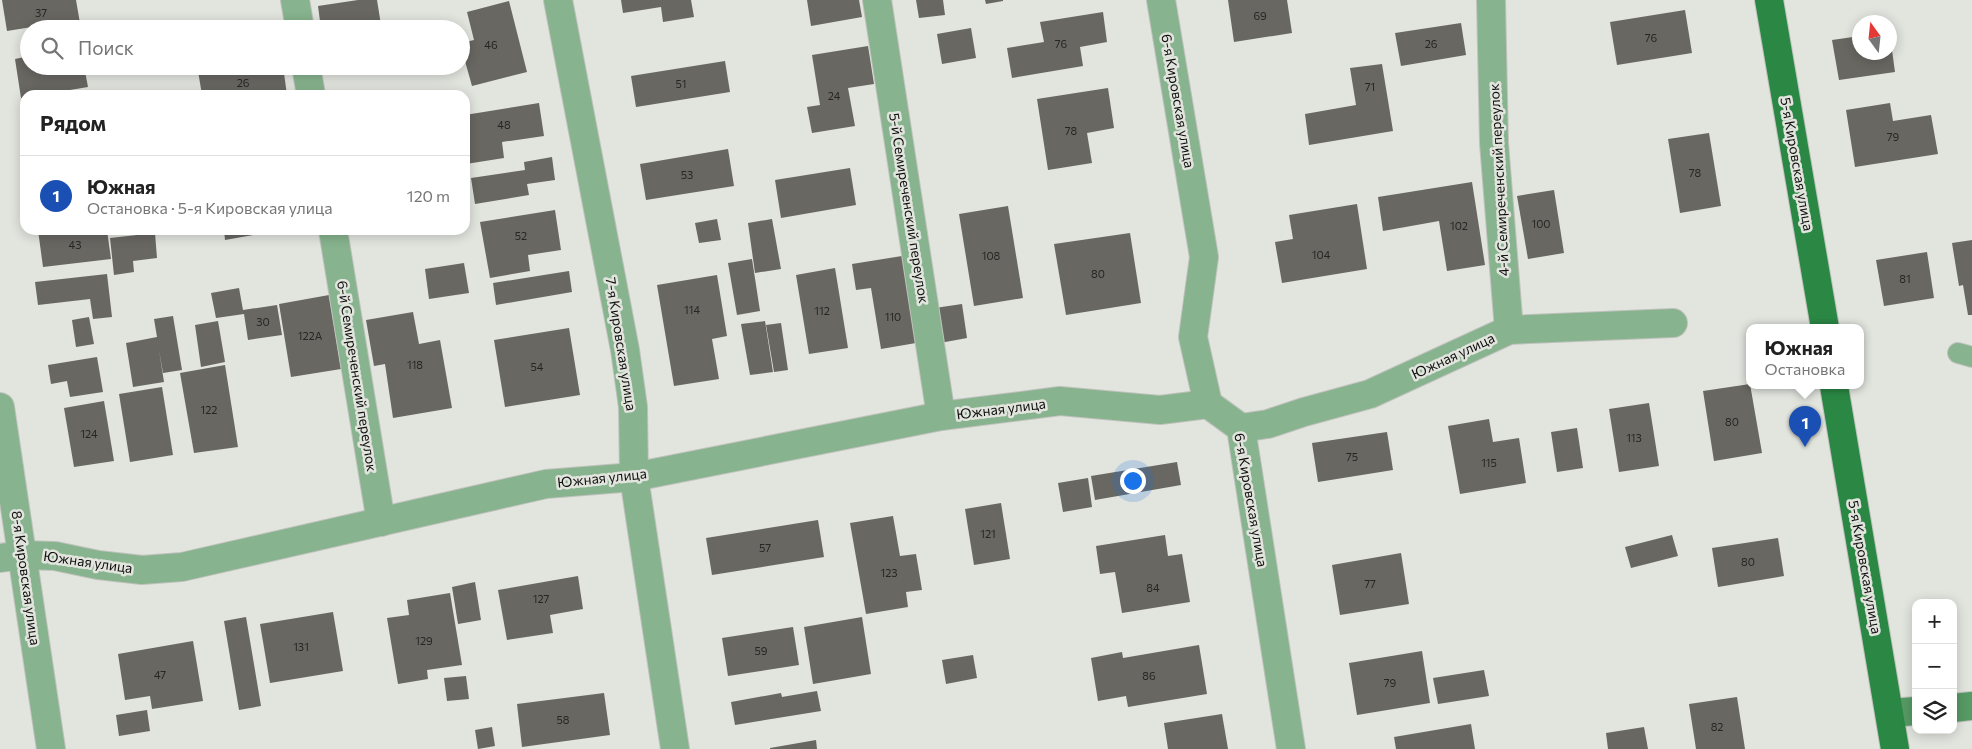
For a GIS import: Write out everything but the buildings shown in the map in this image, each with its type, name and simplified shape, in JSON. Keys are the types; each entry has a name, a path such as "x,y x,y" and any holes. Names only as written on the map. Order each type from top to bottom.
{"main road":[{"name":"5-я Кировская улица","path":"1769,0 1824,324"},
{"name":"5-я Кировская улица","path":"1835,389 1903,712 1895,749"}],"street":[{"path":"295,0 298,20"},
{"name":"7-я Кировская улица","path":"558,0 625,350 633,407 634,477 675,749"},
{"name":"5-й Семиреченский переулок","path":"877,0 941,416"},
{"name":"6-я Кировская улица","path":"1161,0 1204,257 1193,337 1208,404 1241,428 1291,749"},
{"name":"4-й Семиреченский переулок","path":"1491,0 1494,143 1509,330"},
{"path":"308,75 310,90"},
{"name":"6-й Семиреченский переулок","path":"334,235 381,522"},
{"name":"Южная улица","path":"1241,428 1268,424 1370,394 1509,330 1673,323"},
{"name":"Южная улица","path":"11,556 55,556 98,565 142,570 182,567 546,484 634,477 941,416 1060,401 1160,410 1208,404"},
{"name":"8-я Кировская улица","path":"0,407 11,556 51,749"},
{"path":"1957,708 1972,706"}],"place":[{"name":"Южная","path":"1805,447"}]}
